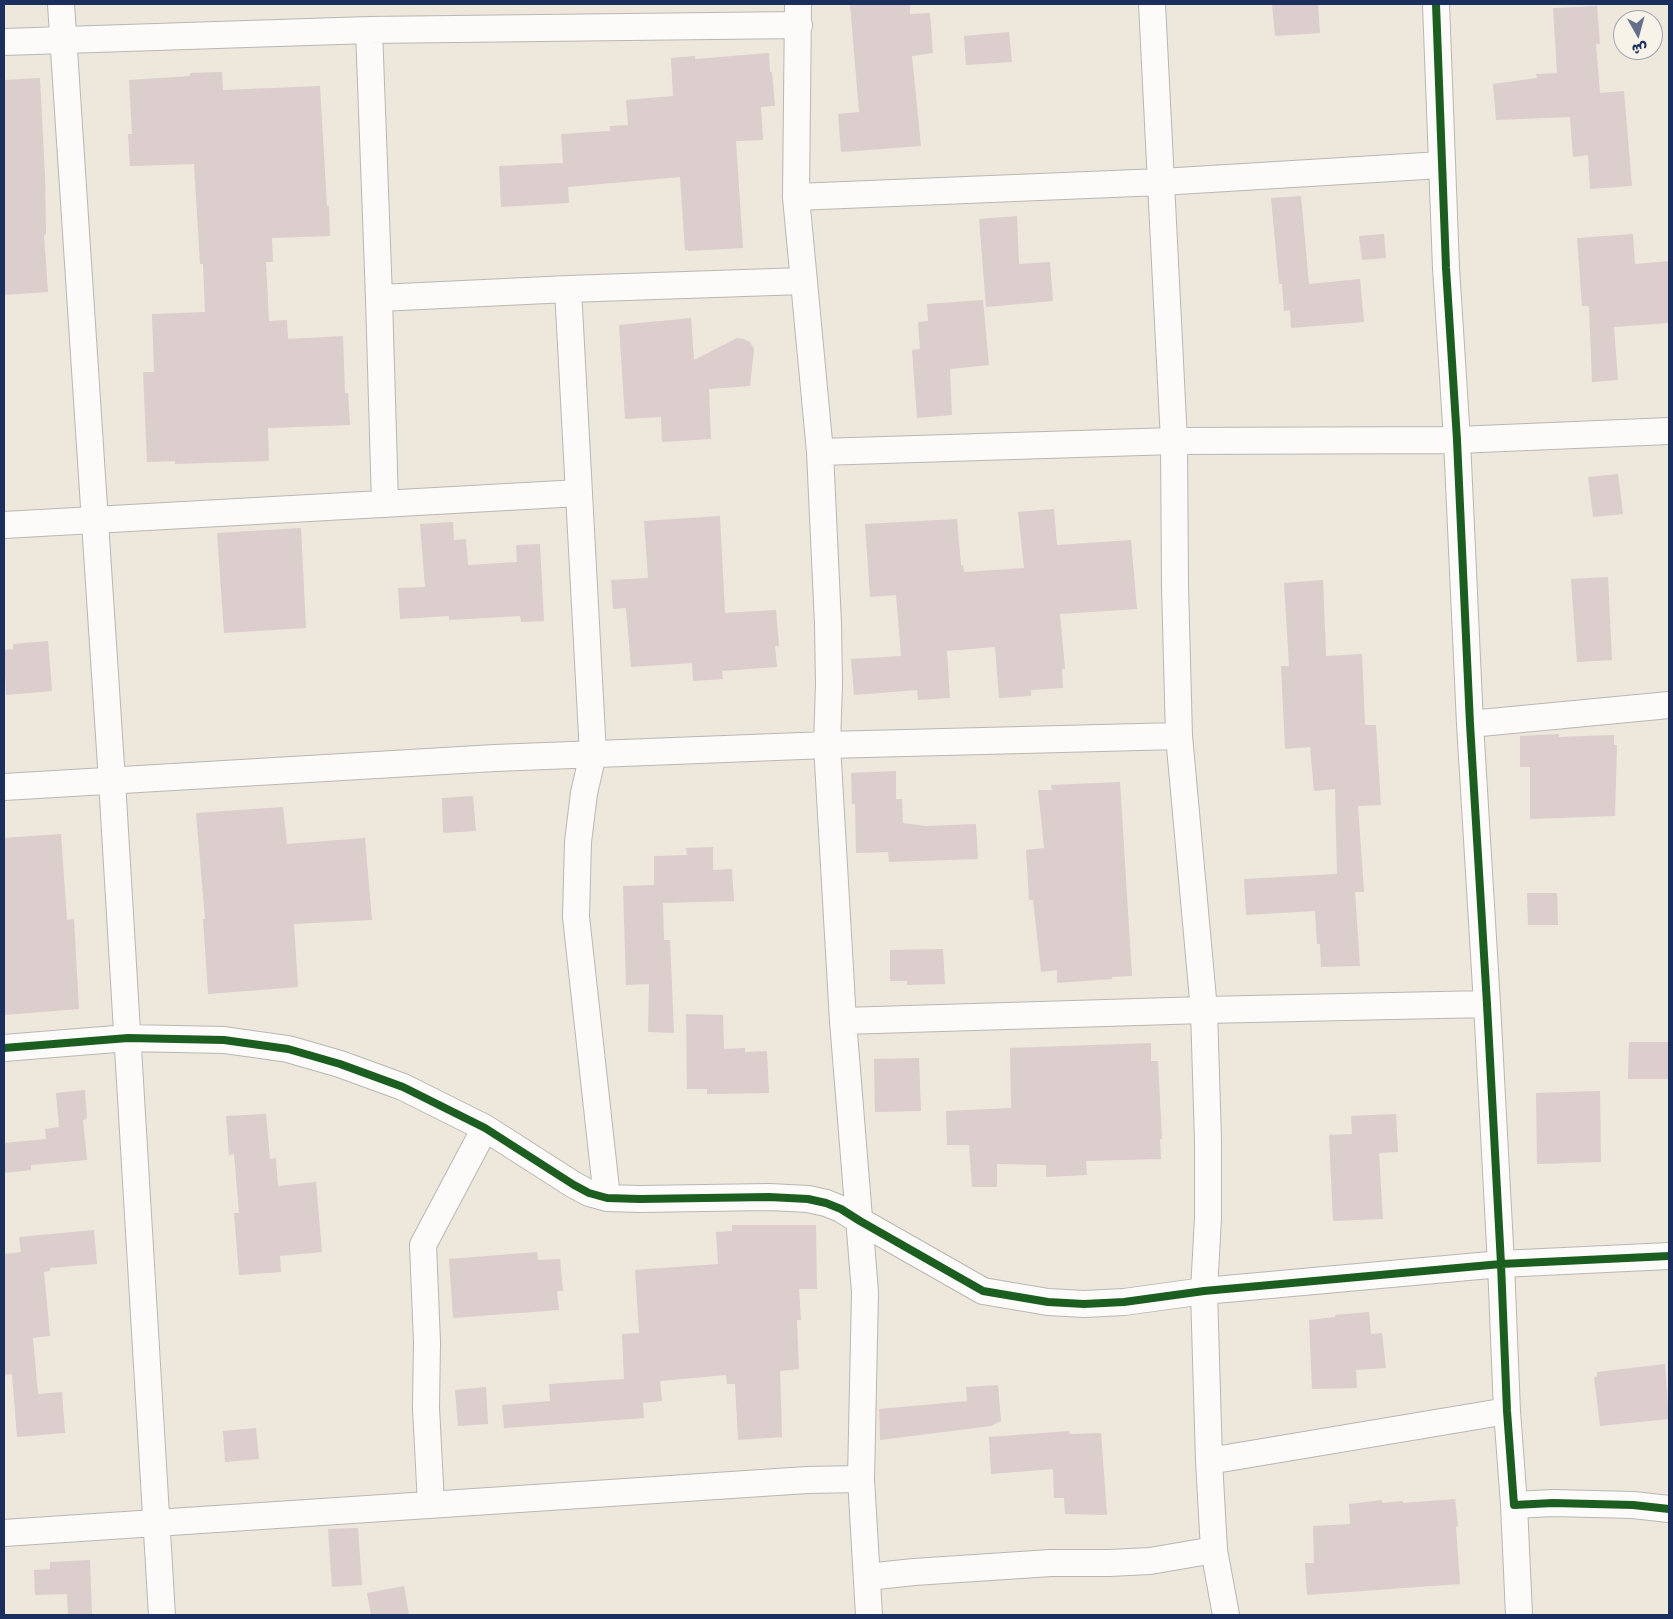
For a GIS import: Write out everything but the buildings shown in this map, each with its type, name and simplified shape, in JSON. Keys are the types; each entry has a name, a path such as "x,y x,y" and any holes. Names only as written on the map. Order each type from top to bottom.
{"street":[{"path":"61,4 112,781 162,1615"},
{"path":"1152,4 1174,441 1174,586 1179,736 1204,1010 1208,1142 1208,1208 1204,1291 1214,1550 1226,1615"},
{"path":"1436,4 1441,165 1519,1615"},
{"path":"4,42 799,14 796,197 820,452 828,624 827,745 843,1021 865,1292 861,1479 869,1615"},
{"path":"369,30 385,504"},
{"path":"796,197 1161,182 1441,165"},
{"path":"379,298 803,281"},
{"path":"568,289 593,754 584,793 578,842 576,917 607,1198"},
{"path":"820,452 1174,441 1457,440 1669,431"},
{"path":"4,525 579,493"},
{"path":"1470,724 1669,705"},
{"path":"4,787 495,758 827,745 1179,736"},
{"path":"843,1021 1487,1004"},
{"path":"4,1048 128,1038 224,1040 288,1049 340,1064 403,1087 485,1128 589,1193 607,1198 769,1198 808,1199 826,1203 841,1209 983,1291 1048,1302 1084,1304 1124,1302 1204,1291 1501,1264 1669,1256"},
{"path":"432,1504 426,1408 427,1342 423,1245 485,1128"},
{"path":"1210,1461 1507,1411"},
{"path":"4,1533 807,1480 861,1479"},
{"path":"1514,1505 1553,1503 1633,1505 1669,1509"},
{"path":"867,1577 1051,1563 1150,1561 1214,1550"}],"cycle path":[{"path":"1436,4 1446,268 1501,1264 1507,1411 1514,1505 1553,1503 1633,1505 1669,1509"},
{"path":"4,1048 128,1038 224,1040 288,1049 340,1064 403,1087 485,1128 589,1193 607,1198 769,1197 808,1199 826,1203 841,1209 983,1291 1048,1302 1084,1304 1124,1302 1204,1291 1501,1264 1669,1256"}]}
